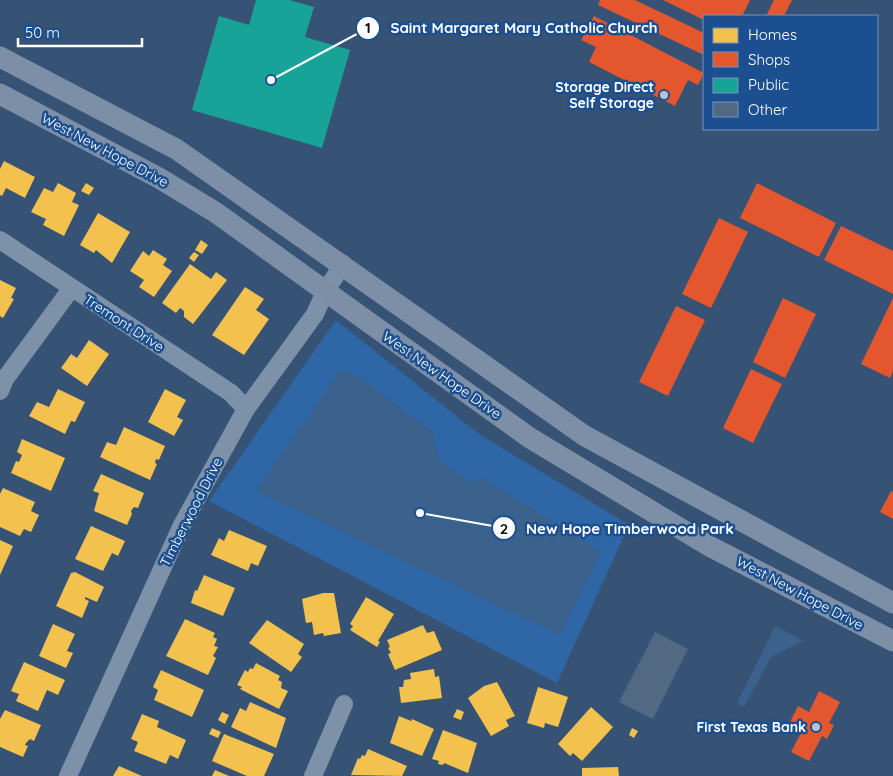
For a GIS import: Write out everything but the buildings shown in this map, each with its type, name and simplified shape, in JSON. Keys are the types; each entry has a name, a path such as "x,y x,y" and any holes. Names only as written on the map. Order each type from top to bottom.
{"main road":[{"path":"0,58 176,149 343,264 585,436 748,527 893,603"},
{"name":"West New Hope Drive","path":"0,94 175,188 214,212 530,438 711,547 890,643"}],"street":[{"name":"Tremont Drive","path":"0,240 231,393 246,409"},
{"name":"Timberwood Drive","path":"68,776 182,525 246,409 315,314 324,292 343,264"},
{"path":"0,391 5,379 71,288"},
{"path":"313,776 344,704"}],"shaded area":[{"path":"336,320 479,434 629,525 557,683 209,501"},
{"path":"341,369 365,381 433,432 438,460 470,483 481,477 601,552 560,635 256,491"},
{"path":"775,626 804,641 771,657 744,707 737,703"}],"place":[{"name":"Saint Margaret Mary Catholic Church","path":"271,80"},
{"name":"Storage Direct Self Storage","path":"664,95"},
{"name":"New Hope Timberwood Park","path":"420,513"},
{"name":"First Texas Bank","path":"816,727"}]}
